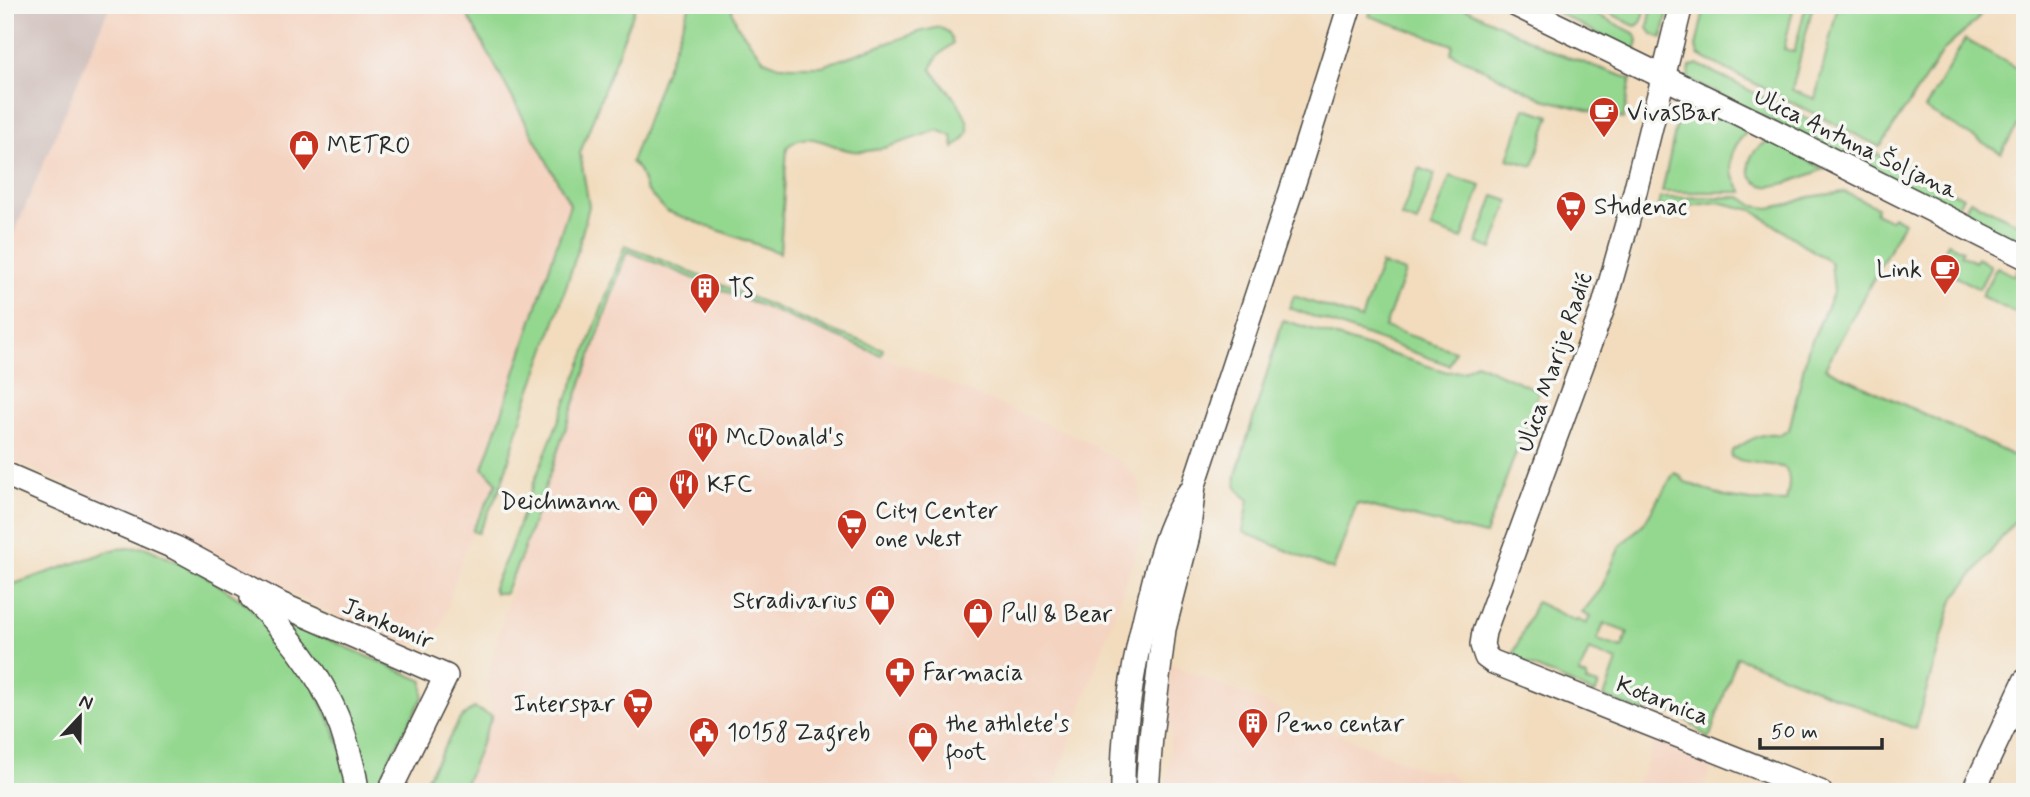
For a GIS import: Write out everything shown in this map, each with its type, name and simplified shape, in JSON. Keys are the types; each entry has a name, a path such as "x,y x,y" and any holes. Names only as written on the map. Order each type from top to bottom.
{"street":[{"path":"1147,792 1164,629 1188,536 1194,485 1350,5"},
{"name":"Ulica Antuna Šoljana","path":"1516,5 2025,257"},
{"path":"1664,78 1681,5"},
{"name":"Ulica Marije Radić","path":"1486,657 1482,645 1484,632 1604,305 1664,78"},
{"name":"Jankomir","path":"5,474 176,548 291,609 446,676 389,792"},
{"path":"1123,792 1124,733 1135,657 1172,521 1194,485"},
{"name":"Jankomir","path":"233,579 285,631 308,661 341,725 357,792"},
{"name":"Kotarnica","path":"1486,657 1820,792"},
{"path":"1973,792 2025,681"}],"shaded area":[{"path":"5,5 110,5 5,255"},
{"path":"110,5 442,5 468,16 570,204 503,473 467,545 441,627 429,639 402,645 314,605 172,530 5,457 5,255"},
{"name":"City Center one West","path":"627,251 1078,437 1120,461 1138,480 1142,535 1052,792 462,792 492,717 486,677 521,557"},
{"name":"Pemo centar","path":"1169,663 1429,772 1446,770 1467,792 1167,792 1171,732"},
{"path":"1655,735 1717,759 1700,792 1629,792 1644,772"}],"green space":[{"path":"472,5 636,5 580,153 589,206 577,253 500,489 478,533 472,531 497,483 483,468 570,204 468,16"},
{"path":"690,5 730,5 737,25 764,60 779,66 822,66 940,27 949,33 953,43 937,57 931,69 965,115 967,134 954,148 952,136 938,130 885,148 863,151 844,149 819,140 795,141 787,147 780,253 666,211 646,190 639,170 631,162"},
{"path":"1373,5 1459,5 1556,53 1631,79 1623,119 1543,99 1451,53 1453,45 1369,16"},
{"path":"1546,5 1578,5 1634,33 1638,40 1635,53 1560,14"},
{"path":"1594,5 1646,5 1642,21 1635,26"},
{"path":"1652,5 1669,7 1662,38 1652,34 1648,28"},
{"path":"1705,5 1794,5 1784,49 1794,52 1806,5 1813,5 1792,90 1815,99 1838,5 1987,5 1975,22 1945,49 1880,147 1698,55 1696,47"},
{"path":"1965,39 2025,73 2025,114 2001,153 1925,109"},
{"path":"1697,64 1963,197 1955,213 1688,79 1690,67"},
{"path":"1684,98 1749,130 1736,145 1731,159 1733,175 1743,192 1662,192"},
{"path":"1525,108 1550,116 1533,166 1508,159"},
{"path":"1772,141 1824,169 1779,185 1766,186 1757,183 1749,170 1749,163 1757,149"},
{"path":"1419,168 1435,174 1417,223 1401,217"},
{"path":"1450,176 1481,186 1462,239 1431,228"},
{"path":"1844,192 1877,207 1875,213 1890,220 1893,216 1904,222 1825,368 2025,461 2025,508 1953,600 1915,729 1737,657 1709,739 1683,717 1658,707 1642,712 1604,697 1617,661 1589,650 1579,674 1587,677 1586,682 1599,685 1595,694 1512,657 1536,602 1586,624 1590,617 1582,613 1601,589 1620,546 1644,523 1674,473 1685,482 1725,497 1786,502 1789,480 1785,468 1736,459 1731,457 1732,451 1761,435 1780,435 1789,430 1808,349 1834,291 1831,263 1752,210 1718,202 1675,208 1658,206 1660,198 1741,197 1754,206 1769,208 1809,197","holes":["1604,624 1628,632 1622,648 1597,640"]},
{"path":"1494,196 1509,201 1492,249 1477,243"},
{"path":"1970,200 2025,227 2022,246 1962,216"},
{"path":"1948,243 1962,250 1960,255 1975,262 1977,258 1991,266 1979,289 1939,268 1938,264"},
{"path":"625,245 830,330 883,349 881,355 627,251 521,557 505,593 495,593 493,587 509,552"},
{"path":"1381,264 1405,272 1385,327 1455,351 1449,365 1289,308 1294,296 1361,319"},
{"path":"1997,267 2014,276 2018,269 2025,272 2025,318 1981,296"},
{"path":"1283,320 1447,372 1463,371 1476,363 1539,391 1485,535 1357,503 1333,570 1243,532 1249,500 1238,489 1236,475"},
{"path":"145,547 201,573 248,605 303,664 336,724 352,792 5,792 5,587 116,549"},
{"path":"285,620 423,681 423,697 393,752 376,792 361,792"},
{"path":"474,708 492,716 462,792 419,792 460,719"}],"place":[{"name":"VivasBar","path":"1604,139"},
{"name":"METRO","path":"304,172"},
{"name":"Studenac","path":"1571,233"},
{"name":"Link","path":"1945,296"},
{"name":"TS","path":"705,315"},
{"name":"McDonald's","path":"703,464"},
{"name":"KFC","path":"684,511"},
{"name":"Deichmann","path":"643,528"},
{"name":"City Center one West","path":"852,551"},
{"name":"Stradivarius","path":"880,627"},
{"name":"Pull & Bear","path":"978,640"},
{"name":"Farmacia","path":"900,699"},
{"name":"Interspar","path":"638,730"},
{"name":"Pemo centar","path":"1253,750"},
{"name":"10158 Zagreb","path":"704,759"},
{"name":"the athlete's foot","path":"923,764"}]}
